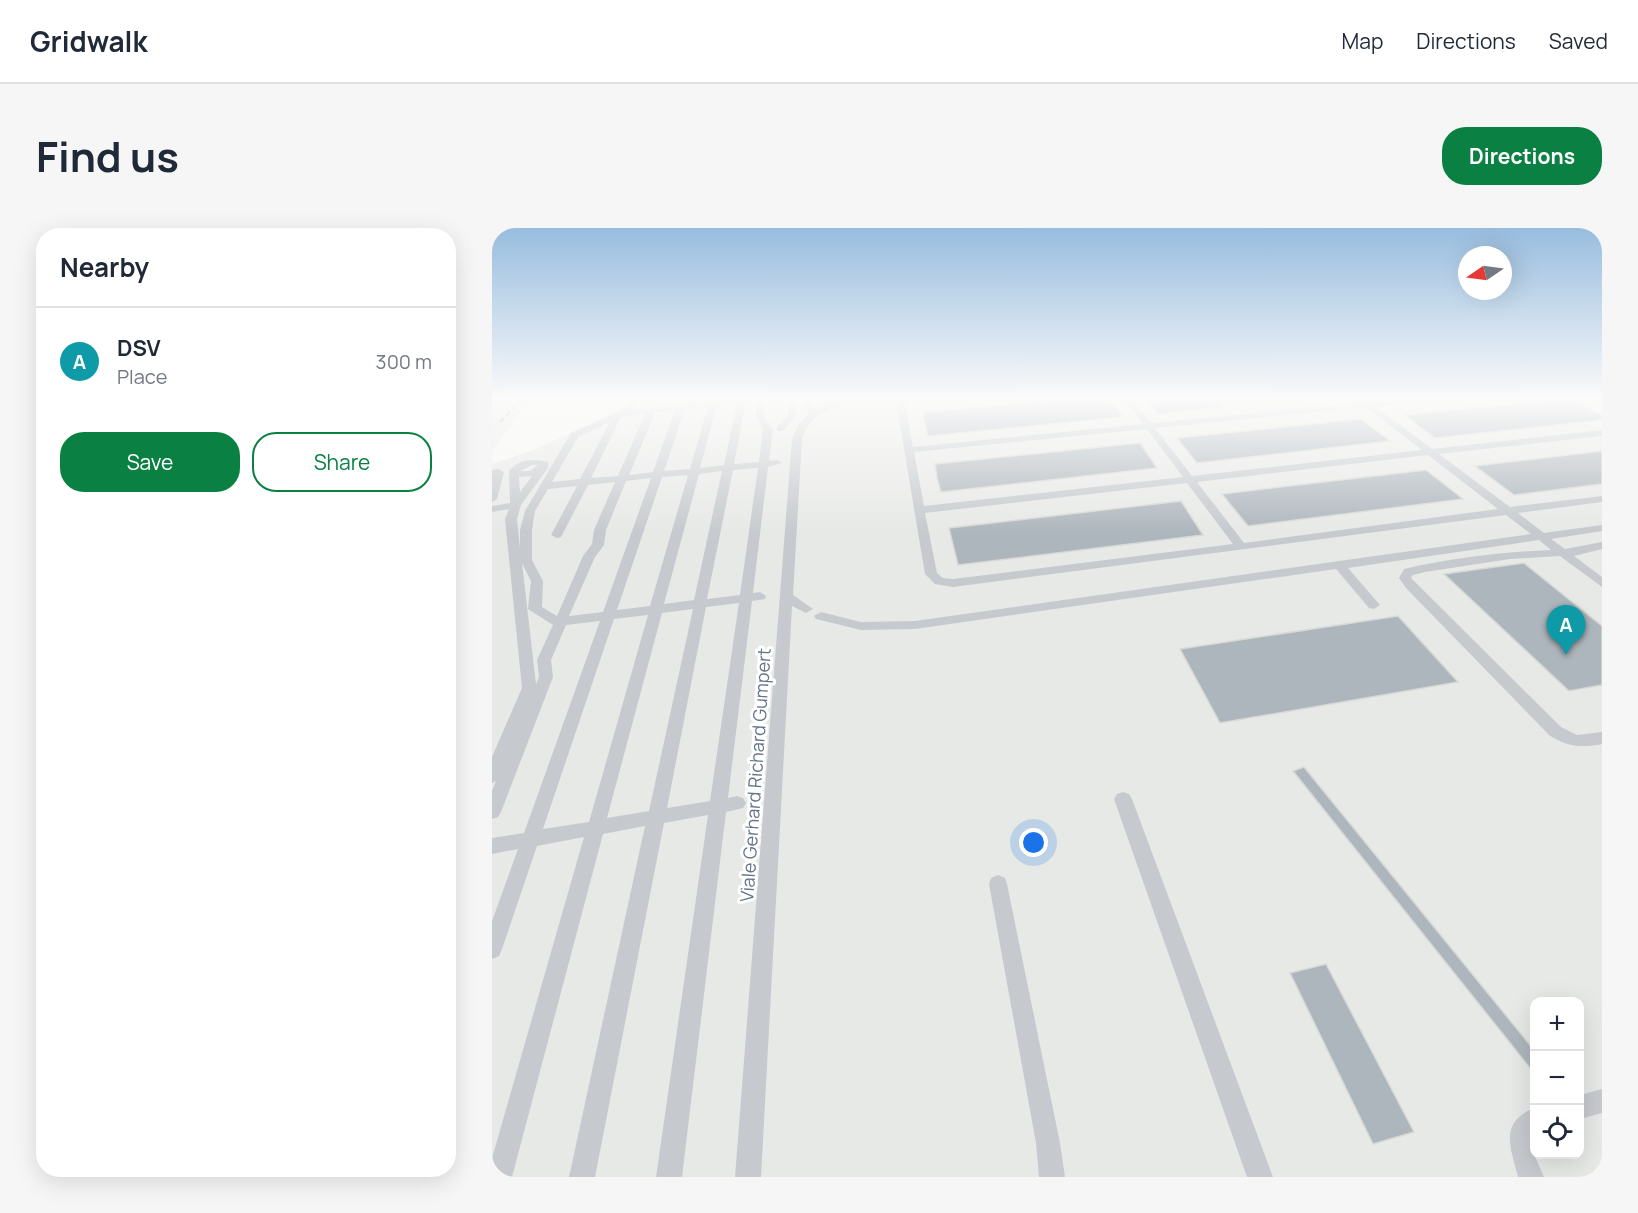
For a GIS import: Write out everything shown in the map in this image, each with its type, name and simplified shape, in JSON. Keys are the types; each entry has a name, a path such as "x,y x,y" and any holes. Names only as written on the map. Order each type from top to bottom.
{"street":[{"path":"569,444 528,518 526,560 537,581 538,592 534,607 555,622 561,622 753,597"},
{"path":"557,535 603,444"},
{"path":"492,812 546,677 544,660 589,556 598,545 600,530 638,444"},
{"path":"492,949 657,475 670,444"},
{"path":"499,1177 703,444"},
{"path":"582,1177 733,444"},
{"path":"669,1177 718,806 753,597 770,463 767,444"},
{"name":"Viale Gerhard Richard Gumpert","path":"748,1177 797,444"},
{"path":"908,444 931,574 935,579 943,582 1241,547 1602,499"},
{"path":"909,450 969,444"},
{"path":"1162,444 1241,547"},
{"path":"1420,444 1602,583"},
{"path":"920,510 1500,444"},
{"path":"544,486 770,463"},
{"path":"492,776 529,688 511,519 516,505 543,468 526,474 515,473 516,505"},
{"path":"492,473 499,472 492,499"},
{"path":"492,508 516,505"},
{"path":"821,616 861,626 896,627 1602,528"},
{"path":"1602,545 1562,553 1510,555 1425,568 1408,572 1405,578 1555,731 1578,742 1602,738"},
{"path":"1339,565 1374,605"},
{"path":"787,597 806,609"},
{"path":"1123,799 1260,1177"},
{"path":"492,846 737,803"},
{"path":"998,884 1048,1143 1052,1177"},
{"path":"1584,1106 1602,1101"},
{"path":"1530,1123 1524,1128 1520,1138 1531,1177"},
{"path":"1046,1177 1048,1143"}],"shaded area":[{"path":"546,444 1602,444 1602,1177 492,1177 492,464"}],"building":[{"path":"1141,444 1157,468 941,492 935,464"},
{"path":"1182,444 1361,444 1197,463"},
{"path":"1602,451 1602,484 1514,495 1475,466"},
{"path":"1426,470 1463,499 1248,526 1222,494"},
{"path":"1181,501 1203,535 958,565 949,528"},
{"path":"1524,563 1602,626 1602,685 1569,691 1444,574"},
{"path":"1398,616 1458,682 1220,723 1180,649"},
{"path":"1304,767 1530,1045 1530,1068 1293,771"},
{"path":"1326,964 1414,1132 1373,1144 1290,973"}],"place":[{"name":"DSV","path":"1566,655"}]}
